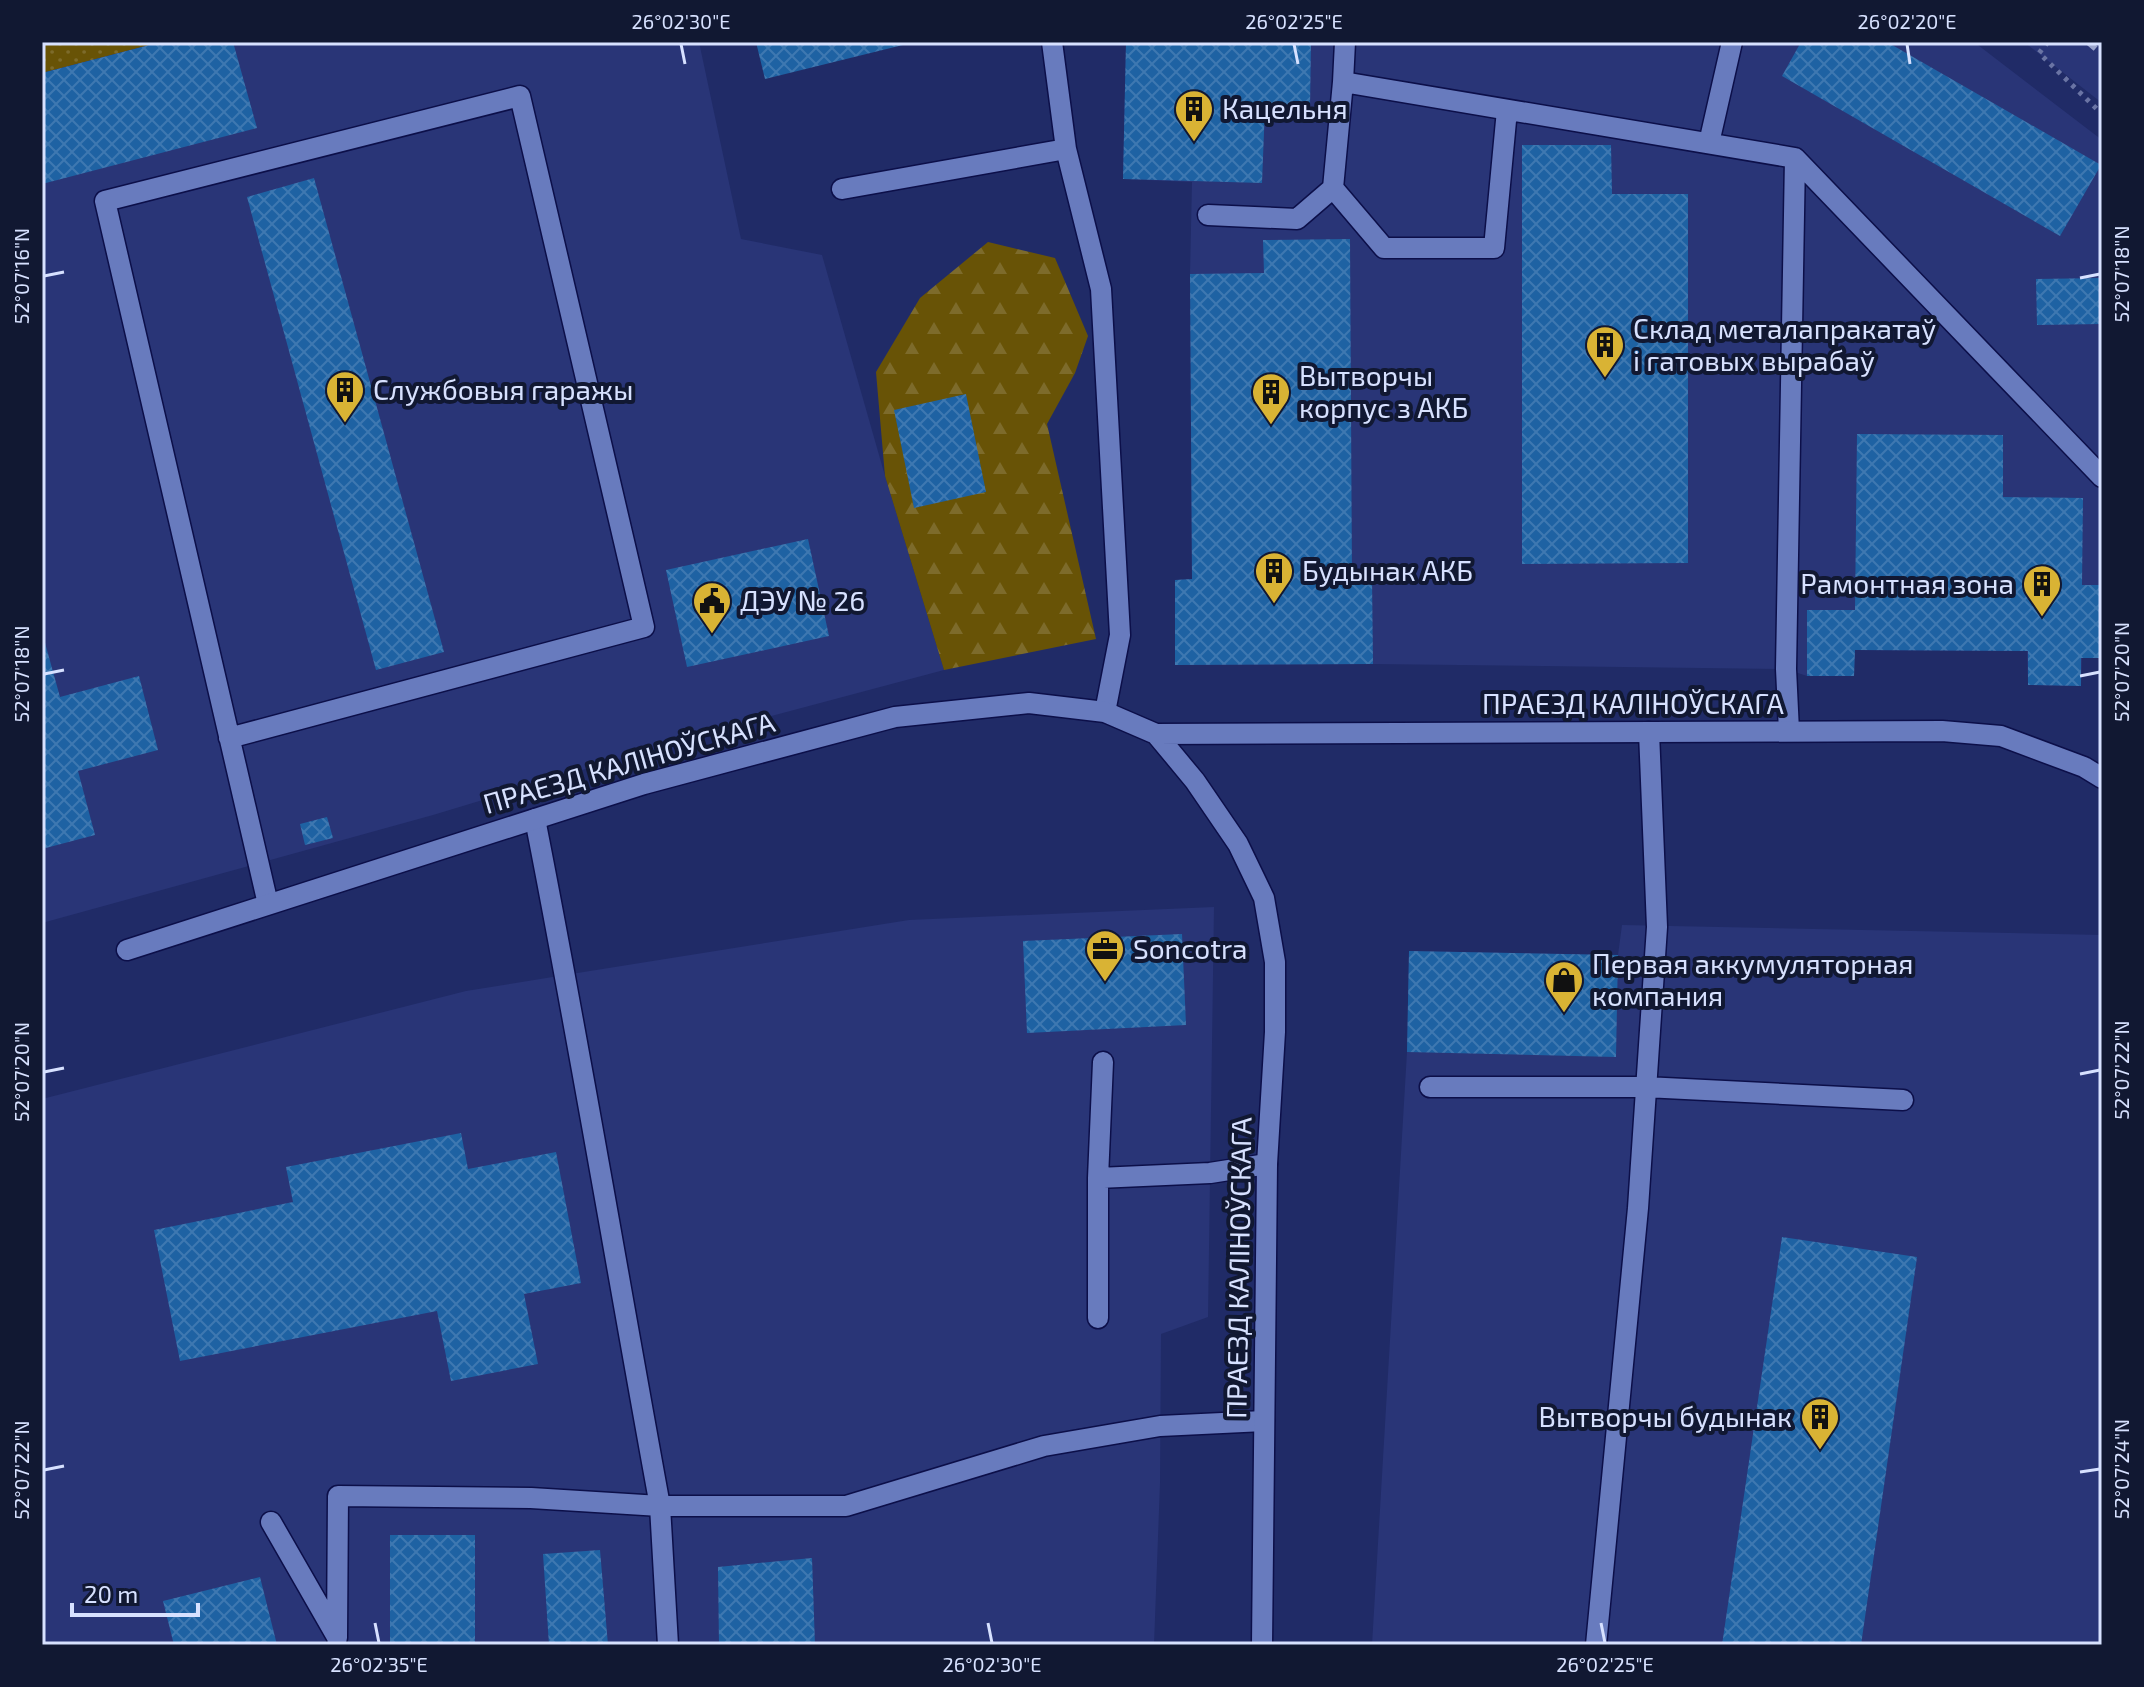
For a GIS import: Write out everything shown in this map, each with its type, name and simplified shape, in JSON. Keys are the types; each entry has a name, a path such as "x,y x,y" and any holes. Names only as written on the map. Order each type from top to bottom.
{"street":[{"path":"1052,42 1066,149 1101,289 1120,635 1105,712"},
{"path":"1208,215 1297,219 1333,188 1345,42"},
{"path":"1709,143 1732,42"},
{"path":"1343,82 1795,158 2102,477"},
{"path":"229,738 644,627 520,96 105,201 229,738 268,904"},
{"path":"1333,188 1384,248 1494,248 1507,110"},
{"path":"842,189 1066,149"},
{"path":"1789,731 1786,669 1795,158"},
{"name":"ПРАЕЗД КАЛІНОЎСКАГА","path":"127,950 644,784 895,717 1029,703 1105,712 1156,734 1942,731 2001,736 2084,767 2102,778"},
{"path":"1596,1645 1638,1208 1657,927 1649,732"},
{"name":"ПРАЕЗД КАЛІНОЎСКАГА","path":"1156,734 1195,781 1238,844 1264,898 1275,962 1275,1032 1267,1164 1262,1645"},
{"path":"535,819 660,1506 668,1645"},
{"path":"1098,1318 1098,1178 1103,1062"},
{"path":"1430,1087 1645,1087 1903,1100"},
{"path":"1098,1178 1210,1173 1267,1164"},
{"path":"338,1641 338,1496 531,1498 660,1506 846,1506 1044,1446 1160,1426 1264,1421"},
{"path":"271,1522 338,1641"}],"path":[{"path":"2048,42 2039,53 2102,114"}],"shaded area":[{"path":"161,42 699,42 741,239 822,255 944,670 678,741 433,815 42,923 42,73"},
{"path":"1126,42 1974,42 2102,140 2102,658 2082,658 2081,686 2028,685 2027,651 1855,650 1854,676 1807,676 1786,669 1175,665 1175,580 1192,579 1192,182 1123,179"},
{"path":"2024,42 2102,42 2102,103"},
{"path":"1214,907 1208,1317 1161,1334 1154,1645 42,1645 42,1099 466,991 909,920"},
{"path":"1622,925 2102,935 2102,1645 1372,1645 1407,1052 1409,951 1618,955"}],"green space":[{"path":"42,42 161,42 42,73"},
{"path":"988,242 1055,258 1088,336 1075,373 1047,424 1096,639 944,670 885,476 876,372 920,298"}],"building":[{"path":"161,42 233,42 257,128 42,184 42,73"},
{"path":"756,42 911,42 911,43 765,79"},
{"path":"1126,42 1311,42 1310,108 1265,107 1262,183 1123,179"},
{"path":"1801,42 1887,42 2101,165 2060,236 1782,76"},
{"name":"Склад металапракатаў і гатовых вырабаў","path":"1522,145 1611,145 1612,194 1688,194 1688,563 1522,564"},
{"name":"Службовыя гаражы","path":"314,178 444,652 376,670 247,197"},
{"name":"Вытворчы корпус з АКБ","path":"1350,239 1352,578 1372,578 1373,664 1175,665 1175,580 1192,579 1190,274 1264,273 1263,240"},
{"path":"2102,278 2102,324 2037,325 2036,279"},
{"path":"966,394 986,492 914,508 894,410"},
{"path":"1857,434 2003,435 2003,497 2083,498 2082,585 2102,585 2102,658 2081,658 2081,686 2028,685 2028,651 1855,650 1854,676 1807,676 1807,610 1855,610"},
{"path":"808,539 829,636 687,667 666,570"},
{"path":"42,632 60,697 139,676 158,750 78,771 95,835 42,849"},
{"path":"327,817 333,838 305,845 300,824"},
{"name":"Soncotra","path":"1182,934 1186,1025 1027,1033 1023,941"},
{"path":"1409,951 1618,955 1616,1057 1407,1052"},
{"path":"461,1133 468,1169 556,1152 581,1283 524,1294 538,1364 451,1381 437,1311 180,1361 154,1230 293,1202 286,1167"},
{"name":"Вытворчы будынак","path":"1782,1237 1917,1257 1861,1645 1722,1645"},
{"path":"390,1535 475,1535 475,1645 390,1645"},
{"path":"600,1550 608,1645 549,1645 543,1554"},
{"path":"812,1558 815,1645 719,1645 718,1567"},
{"path":"260,1577 277,1645 174,1645 163,1601"}],"railway":[{"path":"2088,42 2102,54"}],"place":[{"name":"Кацельня","path":"1194,143"},
{"name":"Склад металапракатаў і гатовых вырабаў","path":"1605,379"},
{"name":"Службовыя гаражы","path":"345,424"},
{"name":"Вытворчы корпус з АКБ","path":"1271,426"},
{"name":"Будынак АКБ","path":"1274,605"},
{"name":"Рамонтная зона","path":"2042,618"},
{"name":"ДЭУ № 26","path":"712,635"},
{"name":"Soncotra","path":"1105,983"},
{"name":"Первая аккумуляторная компания","path":"1564,1014"},
{"name":"Вытворчы будынак","path":"1820,1451"}]}
